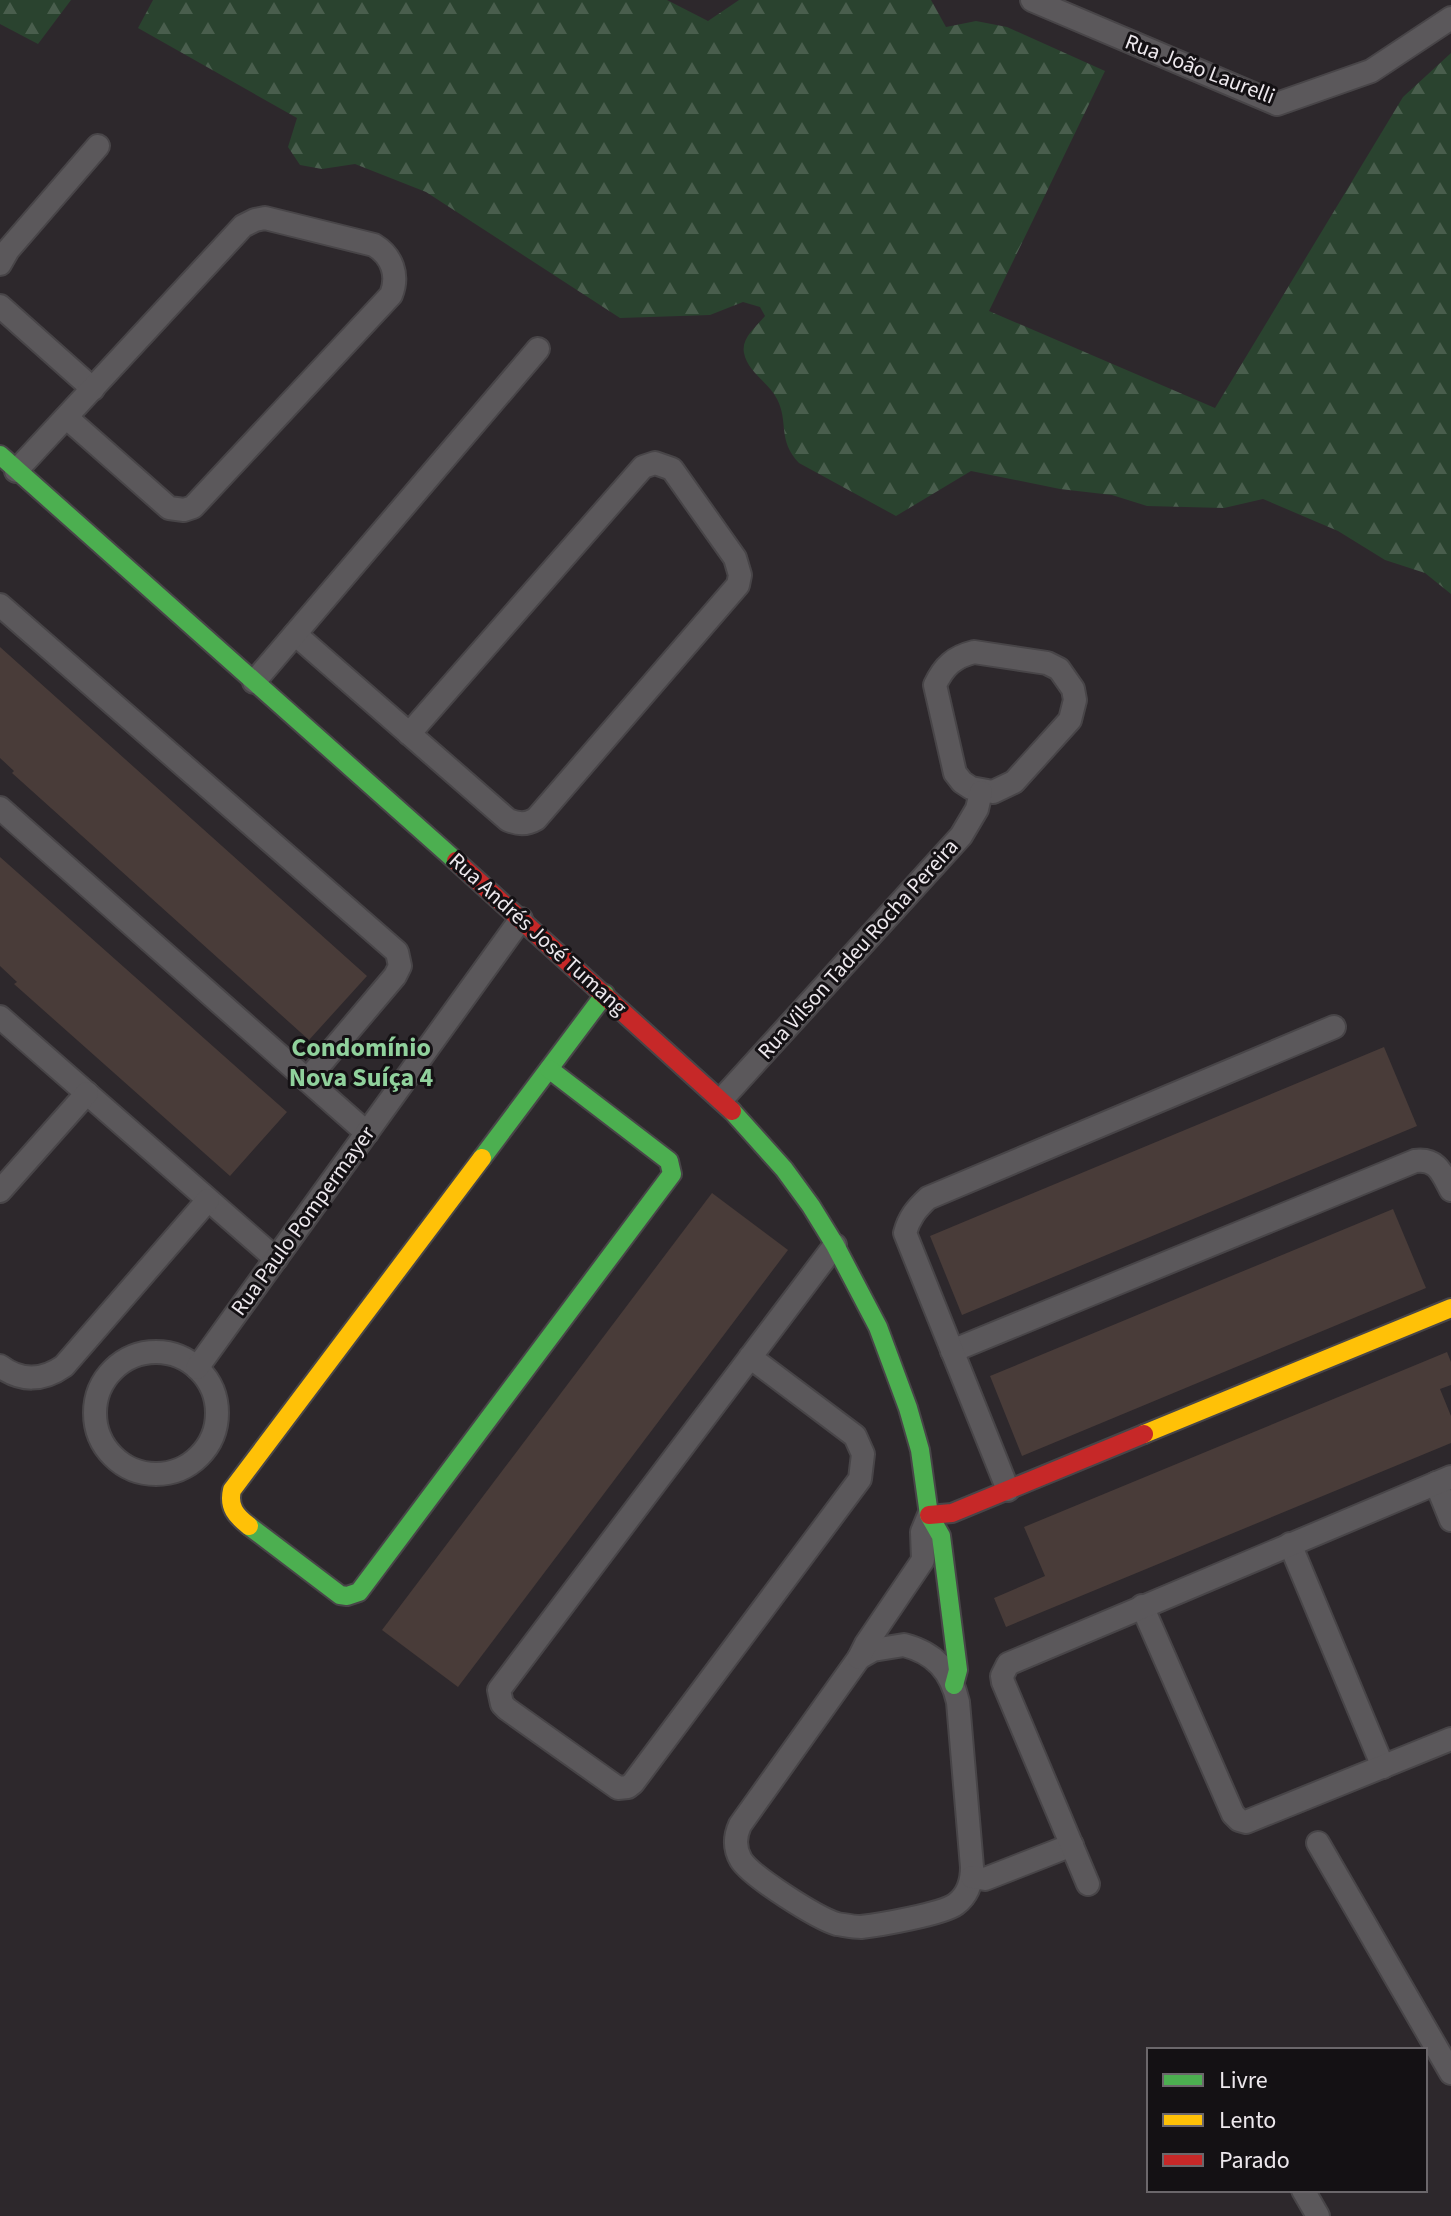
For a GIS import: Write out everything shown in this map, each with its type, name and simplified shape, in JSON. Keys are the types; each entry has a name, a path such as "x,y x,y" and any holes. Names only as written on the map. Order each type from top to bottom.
{"street":[{"name":"Rua João Laurelli","path":"1032,0 1277,104 1371,71 1451,18"},
{"path":"0,264 8,250 98,146"},
{"path":"8,463 66,417 243,226 265,218 374,245 392,263 395,280 391,295 193,507 184,510 169,508 66,417"},
{"path":"0,306 93,389"},
{"path":"254,682 538,349"},
{"name":"Rua Andrés José Tumang","path":"8,463 722,1099 784,1169 835,1245 871,1313 894,1367 920,1450 929,1515 941,1536 958,1670 954,1685"},
{"path":"295,634 409,734 508,820 524,823 536,819 738,585 740,575 735,558 672,469 662,463 643,467 409,734"},
{"path":"0,605 397,952 400,966 395,976 307,1080"},
{"path":"974,652 1047,663 1059,669 1073,689 1075,700 1070,720 1014,782 993,792 981,792 971,788 955,773 935,685 941,672 961,655 974,652"},
{"name":"Rua Vilson Tadeu Rocha Pereira","path":"722,1099 961,836 977,809 981,792"},
{"path":"0,808 367,1133"},
{"name":"Rua Paulo Pompermayer","path":"197,1368 521,919"},
{"path":"549,1069 669,1161 672,1174 359,1592 340,1595 242,1521 231,1507 232,1490 605,994"},
{"path":"0,1017 276,1259"},
{"path":"1008,1490 905,1233 910,1219 928,1198 1334,1027"},
{"path":"0,1191 87,1093"},
{"path":"952,1351 1415,1161 1428,1160 1439,1167 1451,1190"},
{"path":"0,1366 13,1375 36,1378 64,1366 208,1200"},
{"path":"750,1357 855,1436 863,1454 860,1479 633,1783 618,1788 507,1709 502,1704 499,1690 750,1357 835,1245"},
{"path":"859,1658 888,1646 904,1645 919,1649 934,1657 954,1685 972,1877 965,1896 952,1907 859,1927 818,1918 746,1866 738,1853 736,1833 859,1658 923,1560 922,1532 929,1515 952,1513 1451,1308"},
{"path":"142,1353 172,1354 197,1368 207,1379 216,1407 212,1436 205,1449 183,1468 154,1475 125,1467 114,1458 104,1447 94,1419 99,1390 106,1377 128,1358 142,1353"},
{"path":"1088,1884 1003,1682 1004,1670 1014,1660 1443,1480 1451,1520"},
{"path":"1290,1544 1383,1767"},
{"path":"1142,1606 1233,1814 1239,1820 1246,1822 1451,1739"},
{"path":"1318,1843 1451,2073"},
{"path":"972,1877 985,1879 1072,1845"},
{"path":"1304,2192 1318,2216"}],"green space":[{"path":"0,0 71,0 38,44 0,24"},
{"path":"153,0 667,0 708,21 739,0 931,0 946,27 976,21 1007,27 1105,71 989,311 1215,408 1403,97 1451,53 1451,594 1425,573 1385,560 1338,531 1263,499 1224,508 1147,506 1112,495 1060,489 971,471 896,516 799,463 792,455 777,399 750,366 744,353 747,338 765,316 760,307 743,302 710,315 620,318 426,192 355,164 322,169 300,165 288,147 297,118 138,28"}],"building":[{"path":"0,647 367,976 309,1040 12,773 14,771 0,758"},
{"path":"0,857 287,1112 230,1176 14,984 17,982 0,966"},
{"path":"1384,1047 1417,1126 962,1315 930,1236"},
{"path":"712,1193 788,1250 458,1687 382,1630"},
{"path":"1393,1209 1426,1288 1022,1456 990,1376"},
{"path":"1447,1352 1451,1362 1451,1385 1440,1389 1451,1416 1451,1443 1006,1627 994,1598 1045,1576 1024,1527"}],"traffic: fast":[{"path":"0,455 456,861"},
{"path":"482,1158 605,994"},
{"path":"249,1526 340,1595 359,1592 672,1174 669,1161 549,1069"},
{"path":"732,1111 784,1169 811,1206 878,1327 920,1450 929,1515 941,1536 958,1670 954,1685"}],"traffic: slow":[{"path":"249,1526 234,1511 232,1490 482,1158"},
{"path":"1144,1434 1451,1308"}],"traffic: jam":[{"path":"456,861 732,1111"},
{"path":"929,1515 952,1513 1144,1434"}],"district":[{"name":"Condomínio Nova Suíça 4","path":"361,1062"}]}
